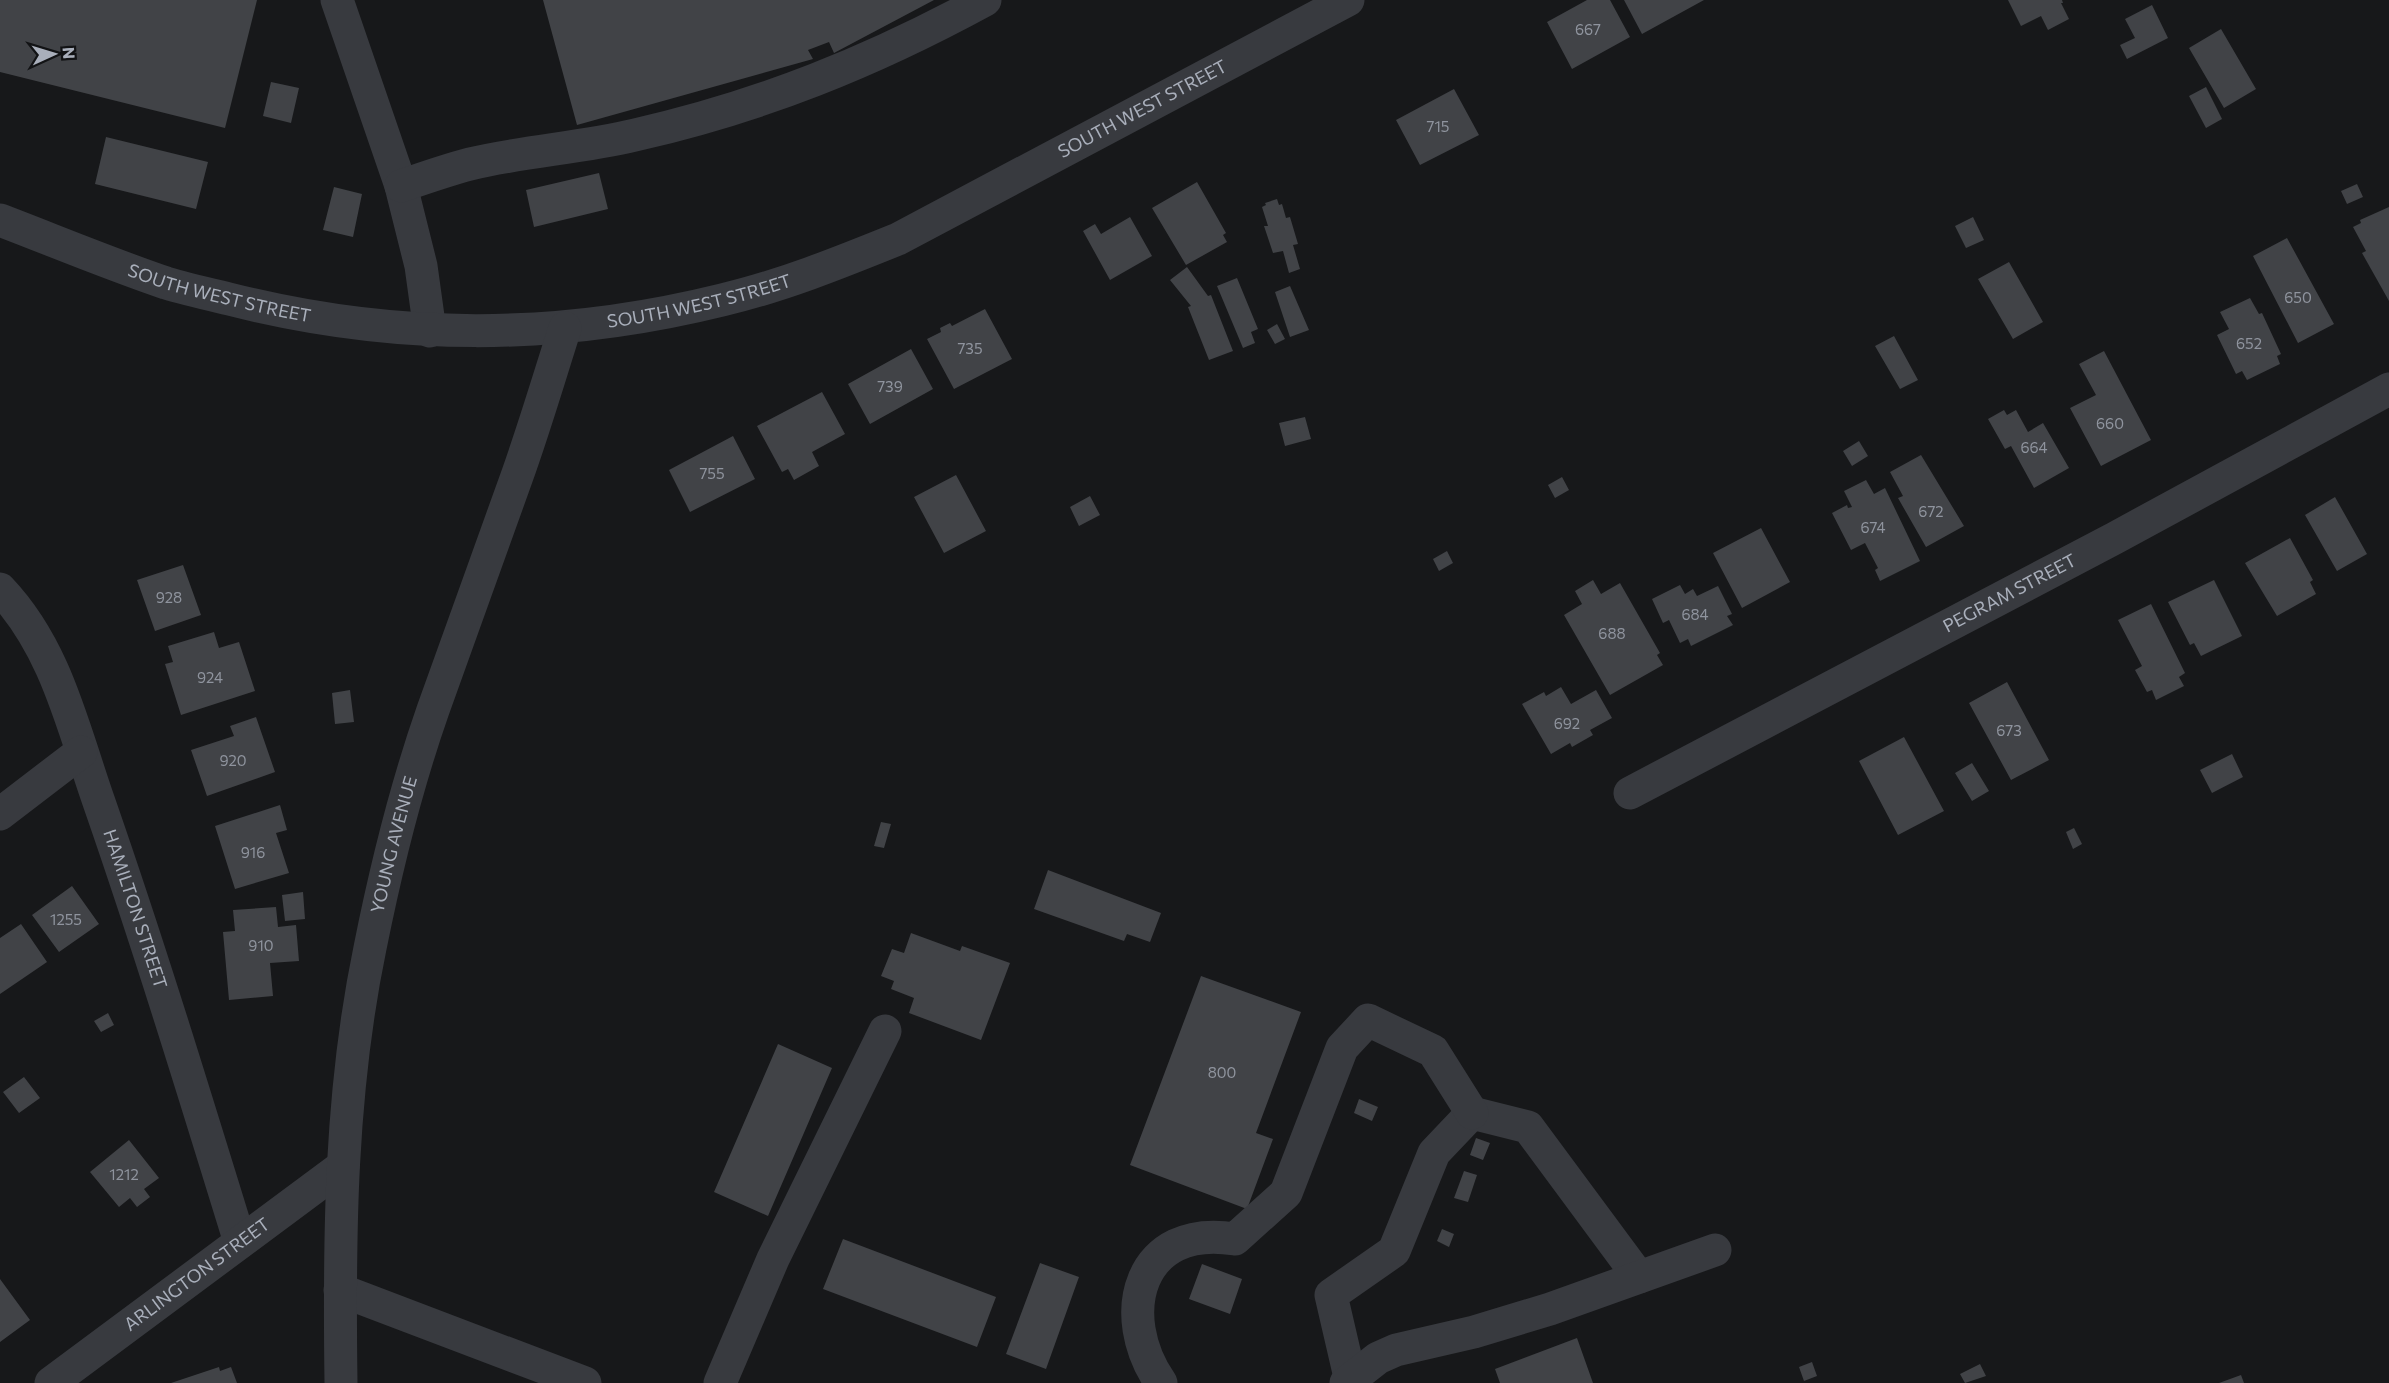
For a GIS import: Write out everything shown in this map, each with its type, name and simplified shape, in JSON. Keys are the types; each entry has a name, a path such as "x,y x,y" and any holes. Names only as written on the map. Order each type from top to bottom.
{"street":[{"path":"337,0 401,186 421,266 430,331"},
{"path":"401,186 470,164 633,136 738,109 833,75 926,32 985,0"},
{"name":"SOUTH WEST STREET","path":"0,220 167,283 272,310 379,327 430,331 565,328 645,317 724,300 822,269 898,239 1348,0"},
{"name":"YOUNG AVENUE","path":"341,1383 340,1290 343,1166 351,1058 369,949 393,843 432,713 518,476 565,328"},
{"name":"PEGRAM STREET","path":"1630,793 2115,538 2389,389"},
{"name":"HAMILTON STREET","path":"0,589 34,632 58,680 125,878 240,1242"},
{"path":"0,814 81,752"},
{"path":"1161,1383 1151,1368 1140,1336 1140,1297 1147,1271 1163,1252 1185,1239 1210,1235 1235,1239 1286,1193 1341,1048 1368,1020 1433,1051 1472,1113 1528,1127 1639,1277"},
{"path":"720,1383 773,1259 885,1031"},
{"path":"1472,1113 1434,1153 1394,1251 1331,1295 1348,1380 1378,1358 1396,1350 1474,1332 1715,1250"},
{"name":"ARLINGTON STREET","path":"51,1383 343,1166"},
{"path":"340,1290 585,1383"}],"building":[{"path":"0,0 257,0 225,128 0,72"},
{"path":"543,0 934,0 834,53 829,42 808,50 813,59 577,125"},
{"path":"1587,0 1610,0 1630,37 1572,69 1547,22"},
{"path":"1624,0 1704,0 1642,34"},
{"path":"2008,0 2062,0 2063,3 2061,3 2069,19 2048,30 2041,16 2021,26"},
{"path":"2152,5 2168,38 2127,59 2120,45 2135,38 2125,19"},
{"path":"2221,29 2256,89 2224,108 2189,48"},
{"path":"271,82 299,88 291,123 263,116"},
{"path":"2206,87 2222,119 2206,128 2189,96"},
{"path":"1454,89 1479,135 1420,165 1396,120"},
{"path":"106,137 208,162 196,209 95,184"},
{"path":"599,173 608,209 534,227 526,190"},
{"path":"1197,182 1226,233 1223,235 1227,242 1186,265 1152,208"},
{"path":"2357,184 2363,197 2347,204 2341,191"},
{"path":"334,187 362,194 353,237 323,230"},
{"path":"1277,199 1279,205 1282,204 1286,218 1290,217 1298,244 1293,245 1300,269 1289,273 1283,251 1273,253 1264,226 1268,226 1262,207 1266,205 1265,203"},
{"path":"2389,207 2389,301 2362,253 2366,251 2353,227 2361,223 2360,220"},
{"path":"1130,217 1152,256 1110,280 1083,231 1095,224 1101,234"},
{"path":"1973,217 1984,240 1966,248 1955,226"},
{"path":"2287,238 2334,324 2298,343 2253,256"},
{"path":"2009,262 2043,322 2013,339 1978,279"},
{"path":"1187,267 1208,296 1211,295 1233,351 1209,360 1188,307 1191,306 1170,280"},
{"path":"1237,278 1258,329 1251,332 1255,343 1243,348 1217,286"},
{"path":"1290,286 1309,330 1290,337 1275,292"},
{"path":"2250,298 2259,314 2262,313 2281,354 2277,356 2280,364 2247,380 2242,371 2236,374 2217,335 2229,329 2220,312"},
{"path":"985,309 1012,359 954,389 927,339 941,332 940,328 950,323 952,326"},
{"path":"1277,324 1285,339 1275,344 1267,330"},
{"path":"1894,336 1918,380 1900,389 1875,346"},
{"path":"911,349 933,389 870,424 848,384"},
{"path":"2104,351 2151,440 2101,466 2070,408 2096,395 2079,364"},
{"path":"822,392 845,434 812,452 819,466 794,480 788,469 782,472 757,426"},
{"path":"2004,410 2007,415 2016,410 2028,432 2043,423 2069,468 2034,488 2011,446 2005,449 1988,419"},
{"path":"1305,417 1311,439 1285,446 1279,423"},
{"path":"733,436 755,479 690,512 669,470"},
{"path":"1859,441 1868,456 1852,466 1843,451"},
{"path":"1921,455 1964,526 1926,547 1898,498 1903,496 1890,472"},
{"path":"956,475 986,531 944,553 914,497"},
{"path":"1562,477 1569,490 1555,498 1548,485"},
{"path":"1866,480 1874,494 1885,488 1920,561 1880,581 1875,570 1878,568 1865,543 1851,550 1832,513 1847,505 1848,508 1852,507 1844,491"},
{"path":"1090,496 1100,515 1079,526 1070,507"},
{"path":"2335,497 2367,554 2337,571 2305,515"},
{"path":"1761,528 1790,582 1742,608 1713,553"},
{"path":"2290,538 2313,580 2310,582 2316,594 2277,616 2245,563"},
{"path":"1447,551 1453,563 1439,571 1433,559"},
{"path":"183,565 201,615 155,631 137,580"},
{"path":"1593,580 1601,594 1620,583 1660,653 1657,655 1663,665 1610,695 1564,615 1582,604 1575,591"},
{"path":"2214,580 2242,636 2201,656 2194,643 2190,645 2168,602"},
{"path":"1680,585 1685,594 1693,589 1697,596 1718,586 1732,614 1727,616 1733,625 1691,646 1688,639 1680,643 1669,620 1663,623 1652,599"},
{"path":"2151,604 2185,673 2179,677 2184,686 2156,700 2152,690 2147,692 2135,670 2142,666 2118,620"},
{"path":"214,632 219,648 239,642 255,691 181,715 165,664 173,662 168,646"},
{"path":"2007,682 2049,760 2011,780 1969,703"},
{"path":"1561,687 1571,704 1596,690 1612,718 1590,730 1593,735 1572,747 1570,743 1551,754 1522,704 1544,692 1546,696"},
{"path":"350,690 354,722 335,724 332,693"},
{"path":"256,717 275,772 207,796 191,750 234,736 230,726"},
{"path":"1904,737 1944,811 1898,835 1859,761"},
{"path":"2232,754 2243,777 2212,793 2200,770"},
{"path":"1972,763 1989,791 1972,801 1955,773"},
{"path":"280,805 287,830 276,833 289,873 235,889 215,826"},
{"path":"881,822 891,824 884,848 874,846"},
{"path":"2074,828 2082,844 2073,849 2066,832"},
{"path":"1048,870 1161,913 1150,942 1127,934 1124,941 1034,909"},
{"path":"72,886 99,924 59,952 32,915"},
{"path":"303,892 305,919 285,921 282,895"},
{"path":"276,907 278,927 296,925 299,961 270,963 273,996 229,1000 223,932 235,931 233,910"},
{"path":"21,924 47,962 0,994 0,938"},
{"path":"911,933 960,951 962,946 1010,963 981,1040 909,1013 914,998 891,989 894,981 881,976 892,949 904,953"},
{"path":"1201,976 1301,1012 1256,1133 1273,1139 1247,1209 1130,1165"},
{"path":"108,1013 114,1025 101,1032 94,1021"},
{"path":"778,1044 832,1068 768,1216 714,1192"},
{"path":"24,1077 40,1098 19,1113 3,1092"},
{"path":"1359,1099 1378,1107 1372,1121 1354,1113"},
{"path":"1476,1138 1490,1143 1483,1160 1470,1155"},
{"path":"129,1140 159,1178 144,1189 150,1197 137,1207 130,1198 119,1207 90,1172"},
{"path":"1464,1171 1477,1175 1468,1202 1454,1198"},
{"path":"1442,1229 1454,1234 1449,1247 1437,1241"},
{"path":"843,1239 996,1297 977,1347 823,1289"},
{"path":"1040,1263 1079,1277 1046,1369 1006,1354"},
{"path":"1202,1264 1242,1279 1230,1314 1189,1299"},
{"path":"0,1279 30,1320 0,1342"},
{"path":"1577,1338 1593,1383 1500,1383 1495,1369"},
{"path":"1812,1362 1817,1376 1804,1381 1799,1367"},
{"path":"1980,1364 1986,1376 1965,1383 1960,1374"},
{"path":"219,1367 220,1371 231,1367 237,1383 171,1383"},
{"path":"2241,1375 2244,1383 2219,1383"}]}
